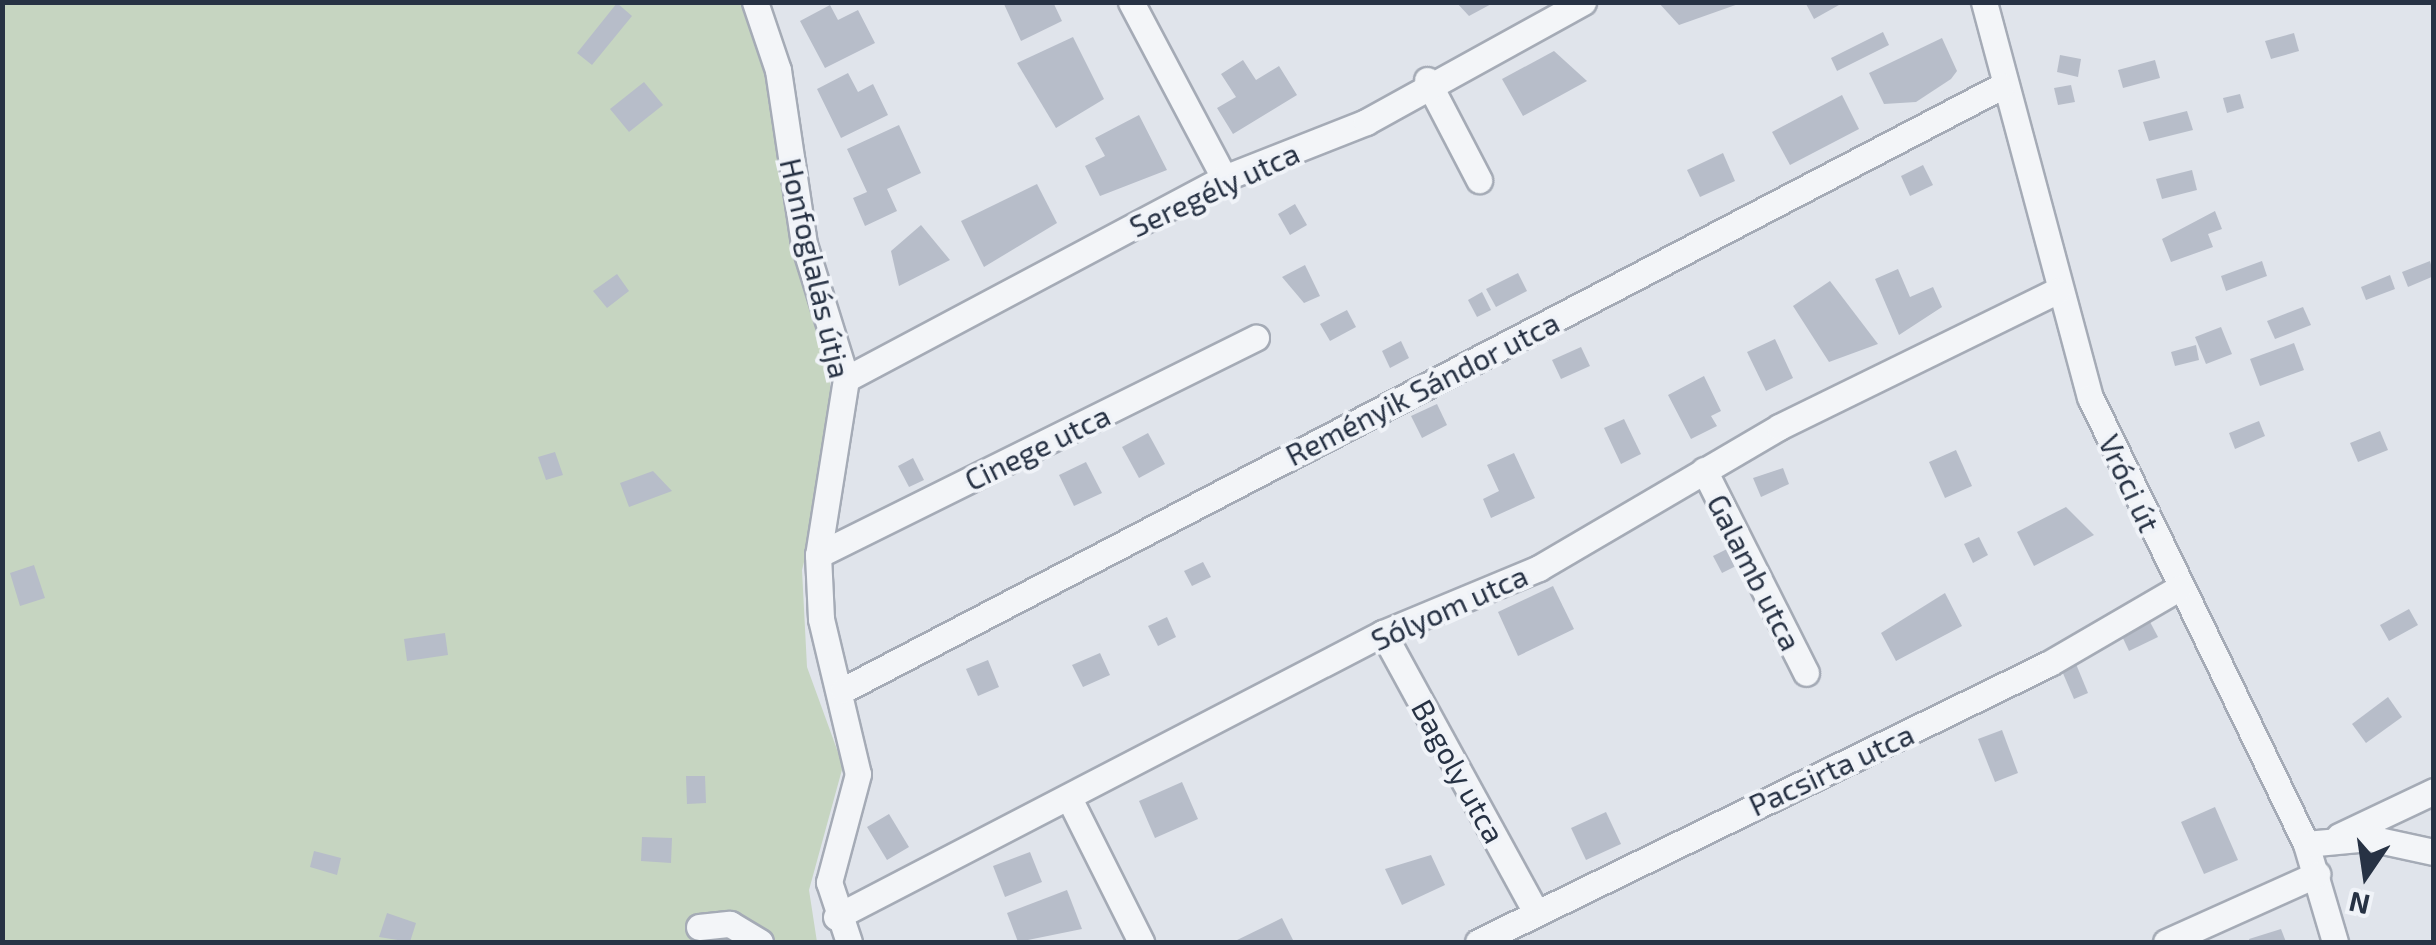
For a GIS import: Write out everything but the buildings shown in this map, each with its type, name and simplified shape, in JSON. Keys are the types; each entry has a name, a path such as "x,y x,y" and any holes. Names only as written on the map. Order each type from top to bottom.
{"street":[{"name":"Honfoglalás útja","path":"755,2 778,70 804,244 846,379 818,556 821,619 843,690 858,774 828,882 836,917 849,942"},
{"path":"1132,2 1224,178"},
{"name":"Seregély utca","path":"846,379 1224,178 1366,122 1428,80 1547,10 1583,2"},
{"name":"Vróci út","path":"1984,2 2002,86 2090,397 2306,844 2335,942"},
{"path":"1428,80 1479,180"},
{"name":"Reményik Sándor utca","path":"843,690 2002,86"},
{"name":"Sólyom utca","path":"836,917 1071,802 1383,633 1539,568 1704,470 2058,291"},
{"name":"Cinege utca","path":"818,556 1256,338"},
{"name":"Galamb utca","path":"1704,470 1806,673"},
{"name":"Pacsirta utca","path":"1478,942 1534,909 2050,663 2179,588"},
{"name":"Bagoly utca","path":"1383,633 1534,909"},
{"path":"2306,844 2336,837 2434,791"},
{"path":"1071,802 1141,942"},
{"path":"2336,837 2434,852"},
{"path":"2166,942 2317,874"},
{"path":"699,927 730,924 760,942"}],"green space":[{"path":"2,3 755,3 830,368 831,454 802,570 807,667 843,766 809,890 817,942 3,942"}]}
